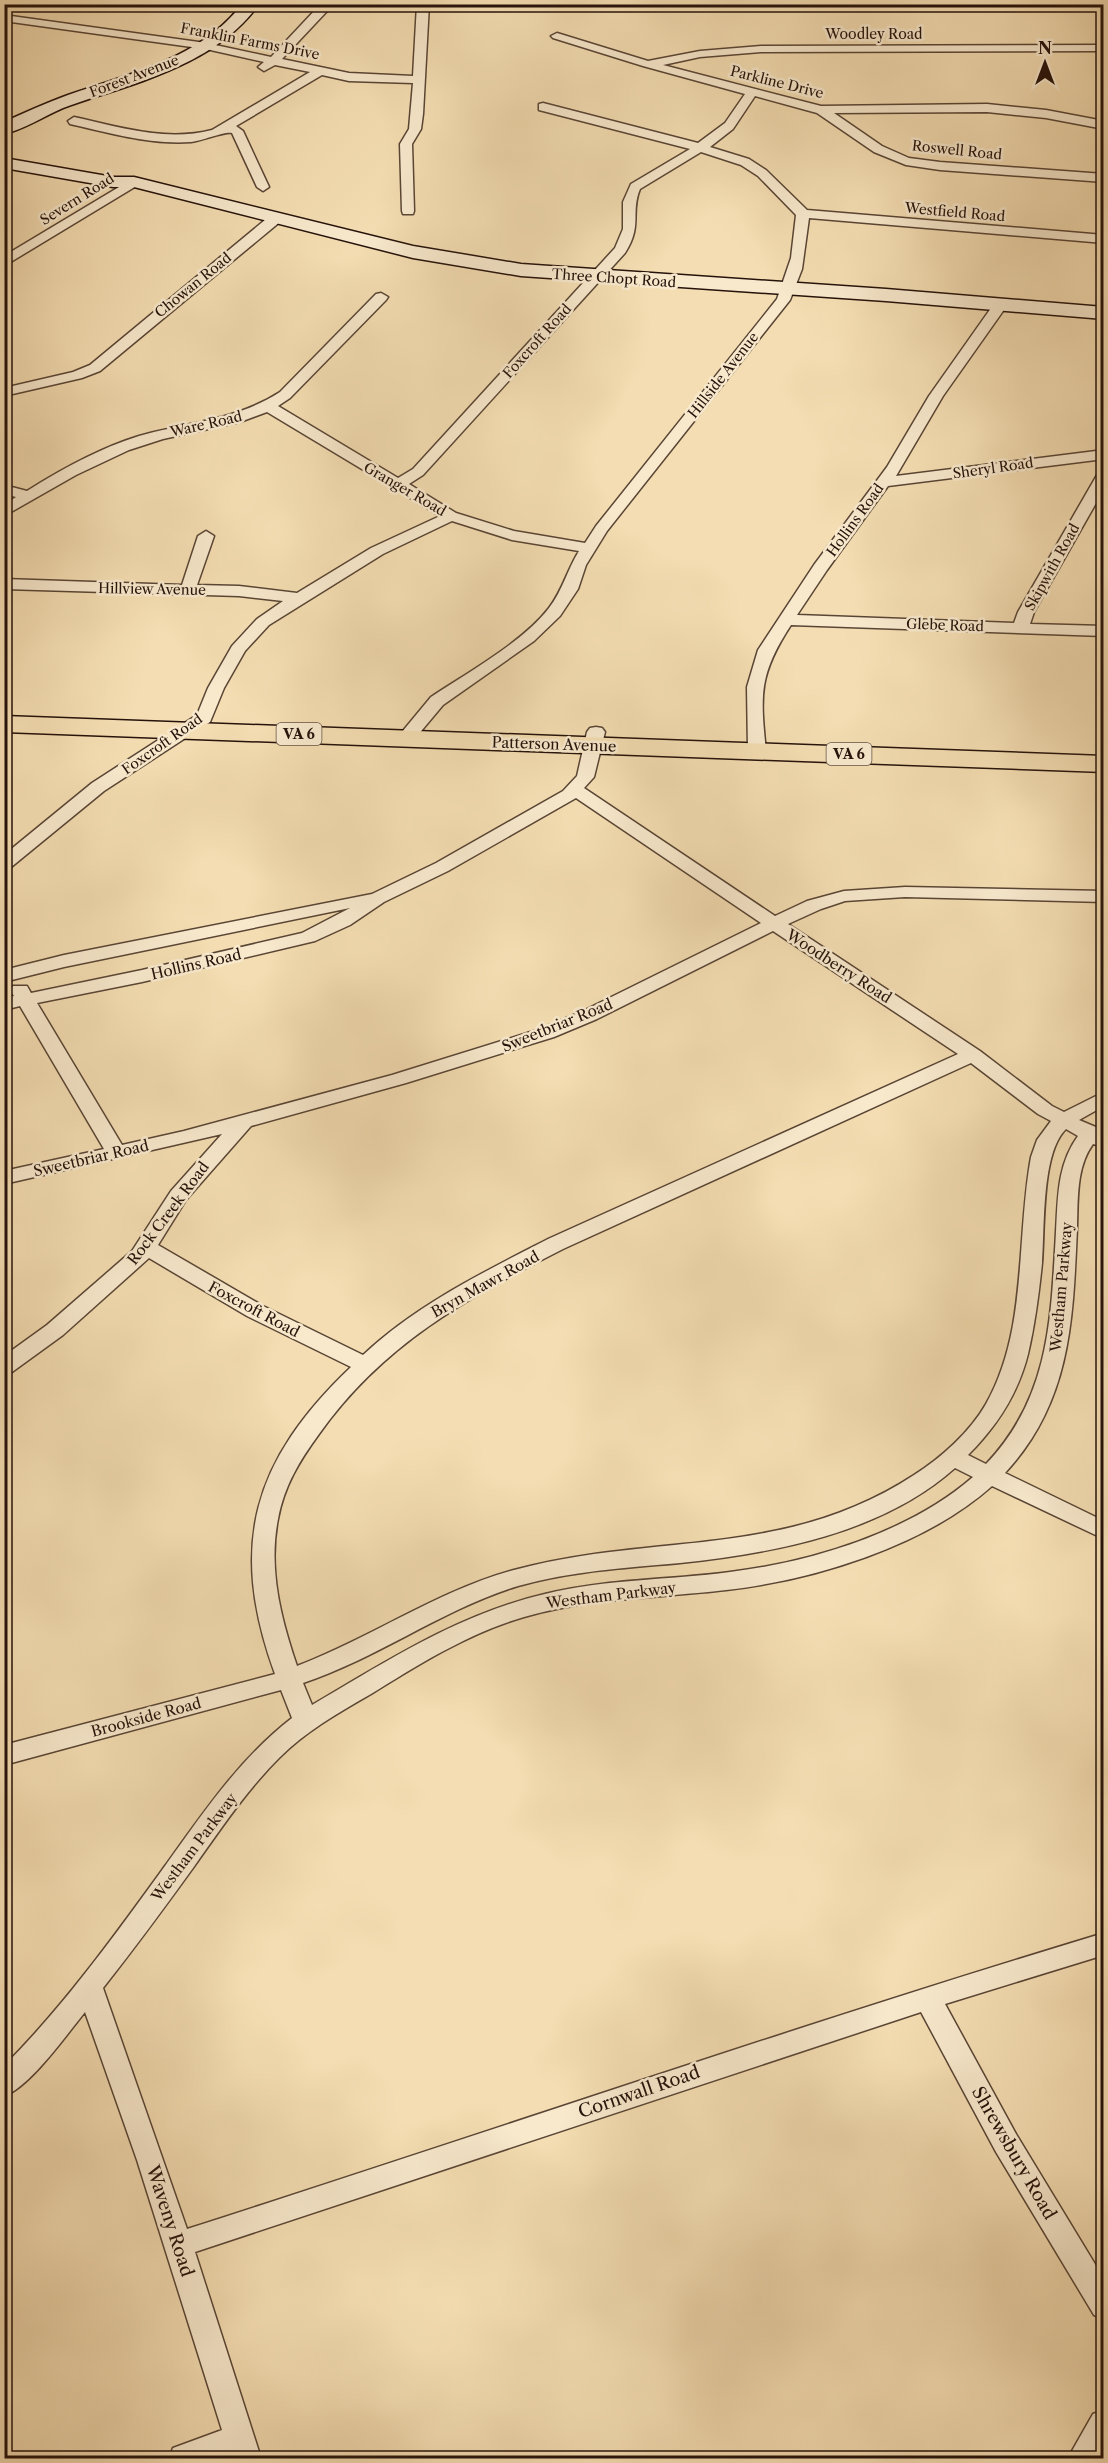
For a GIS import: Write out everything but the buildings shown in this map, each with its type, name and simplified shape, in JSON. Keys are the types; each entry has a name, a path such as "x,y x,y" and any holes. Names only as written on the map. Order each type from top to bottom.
{"main road":[{"name":"Forest Avenue","path":"4,118 51,98 198,45 219,24 233,4"},
{"name":"Forest Avenue","path":"4,129 55,106 157,69 233,27 251,4"},
{"name":"Three Chopt Road","path":"4,154 126,175 134,182"},
{"name":"Three Chopt Road","path":"4,163 113,182 134,182 447,259 521,270 1104,313"},
{"name":"Patterson Avenue","path":"4,710 194,724 595,739 1104,750"},
{"name":"Patterson Avenue","path":"4,724 194,724"},
{"name":"Patterson Avenue","path":"757,744 1104,764"}],"street":[{"path":"256,72 273,61 323,9 323,4"},
{"path":"408,211 406,144 415,129 423,4"},
{"name":"Franklin Farms Drive","path":"4,18 198,45 367,79 418,80"},
{"name":"Parkline Drive","path":"557,36 646,64 820,110 1007,110 1046,114 1104,125"},
{"name":"Woodley Road","path":"646,64 700,54 752,50 1104,48"},
{"path":"74,121 175,139 205,137 320,71"},
{"name":"Foxcroft Road","path":"398,485 418,472 620,250 627,238 630,225 629,200 635,188 701,148 729,126 752,92"},
{"path":"543,107 701,148 745,162 777,186 803,214"},
{"name":"Roswell Road","path":"820,110 878,149 906,161 940,166 1104,178"},
{"path":"226,127 237,131 262,187"},
{"name":"Severn Road","path":"4,262 134,182"},
{"name":"Westfield Road","path":"803,214 1104,239"},
{"name":"Hillside Avenue","path":"411,732 437,701 541,627 566,597 578,565 601,529 783,300 789,288 801,236 803,214"},
{"name":"Chowan Road","path":"4,392 87,371 112,355 276,218"},
{"name":"Ware Road","path":"4,512 28,496 121,448 159,436 240,418 268,406 285,395 381,297"},
{"name":"Hollins Road","path":"757,744 755,676 765,650 820,568 894,468 936,396 1001,304"},
{"name":"Granger Road","path":"268,406 451,516 512,535 589,548"},
{"name":"Sheryl Road","path":"883,482 1104,454"},
{"name":"Skipwith Road","path":"1021,628 1026,612 1104,475"},
{"path":"4,489 28,496"},
{"name":"Foxcroft Road","path":"4,864 98,787 194,724 238,649 263,622 298,598 377,551 451,516"},
{"path":"188,589 206,536"},
{"name":"Hillview Avenue","path":"4,584 239,591 298,598"},
{"name":"Glebe Road","path":"786,620 1104,631"},
{"path":"575,790 585,777 595,739"},
{"name":"Hollins Road","path":"4,1005 142,976 308,937 343,921 378,897 442,867 575,790"},
{"name":"Woodberry Road","path":"575,790 973,1055 1045,1110 1097,1137"},
{"name":"Sweetbriar Road","path":"4,1178 243,1122 399,1079 547,1033 590,1015 774,924 824,902 844,896 871,893 1104,896"},
{"name":"Hollins Road","path":"6,972 378,897"},
{"path":"6,972 26,1000 116,1152"},
{"name":"Bryn Mawr Road","path":"306,1721 288,1678 268,1605 263,1569 266,1522 274,1490 306,1431 331,1398 366,1365 425,1317 494,1275 596,1226 973,1055"},
{"name":"Westham Parkway","path":"288,1678 363,1649 404,1626 485,1589 515,1579 604,1561 750,1545 786,1538 840,1521 894,1497 931,1476 981,1428 1001,1397 1010,1377 1019,1347 1024,1317 1039,1168 1049,1135 1066,1120 1104,1098"},
{"name":"Rock Creek Road","path":"4,1367 94,1298 146,1247 178,1196 243,1122"},
{"name":"Westham Parkway","path":"4,2084 36,2054 132,1933 219,1811 284,1736 306,1721 455,1636 516,1610 562,1599 761,1576 812,1564 856,1550 936,1514 966,1495 1005,1459 1031,1422 1052,1372 1062,1307 1069,1191 1074,1160 1097,1137"},
{"name":"Foxcroft Road","path":"146,1247 255,1311 366,1365"},
{"path":"952,1457 1104,1531"},
{"name":"Brookside Road","path":"4,1755 288,1678"},
{"name":"Cornwall Road","path":"177,2245 443,2159 694,2074 1104,1944"},
{"name":"Waveny Road","path":"89,1986 151,2160 243,2449"},
{"name":"Shrewsbury Road","path":"928,1999 1006,2143 1104,2306"},
{"path":"1083,2458 1104,2424"},
{"path":"184,2458 243,2449"}],"green space":[{"path":"903,5 989,5 991,10 904,10"}]}
